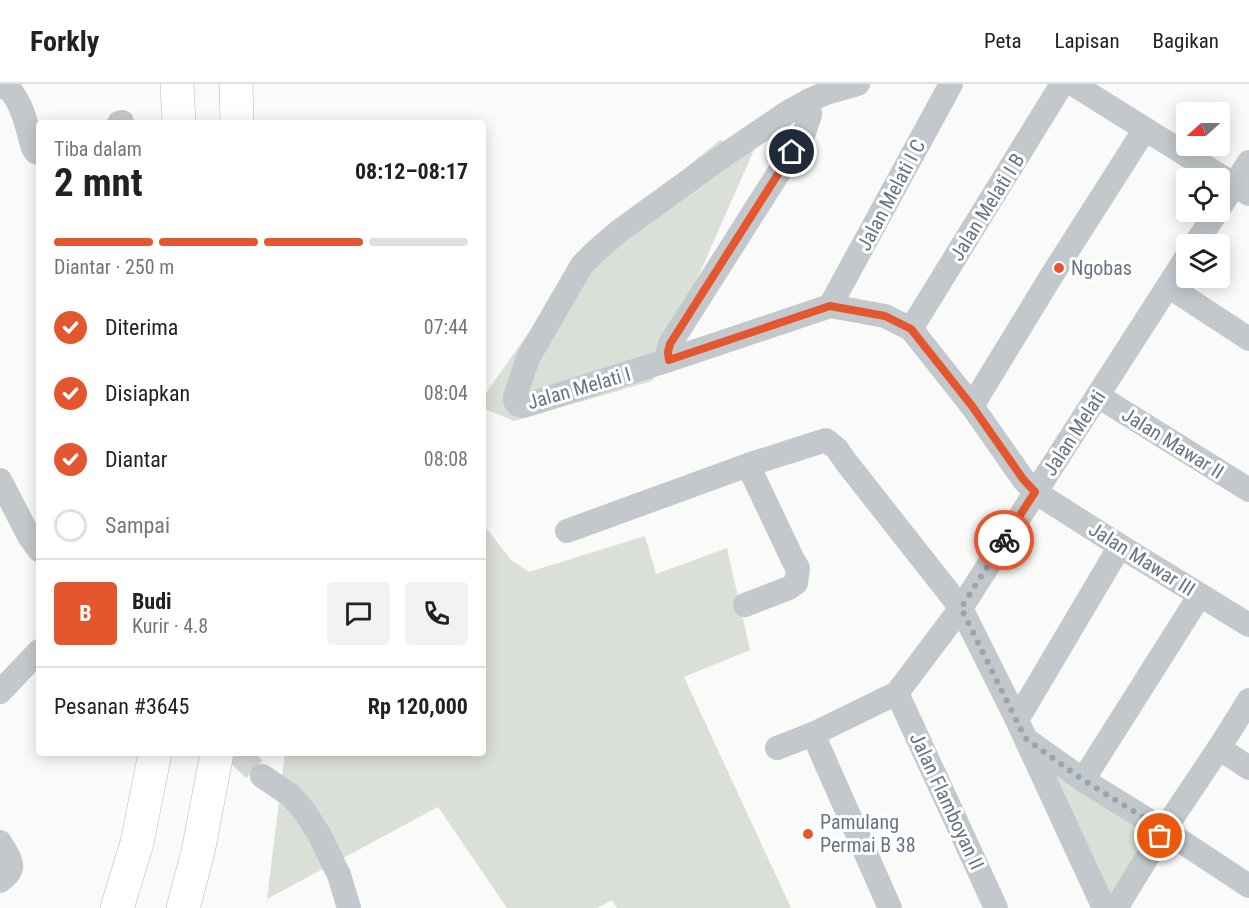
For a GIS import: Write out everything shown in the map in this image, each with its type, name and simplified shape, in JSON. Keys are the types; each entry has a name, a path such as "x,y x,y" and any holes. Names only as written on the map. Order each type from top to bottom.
{"highway":[{"path":"177,84 179,120"},
{"path":"236,84 237,120"},
{"path":"117,908 137,843 154,756"},
{"path":"183,908 198,852 216,756"}],"street":[{"name":"Jalan Melati I","path":"858,84 826,93 788,112 716,161 618,232 597,250 582,265 528,358 515,401 518,405 523,406 830,306 885,316 911,329 972,406 1023,479 1035,492"},
{"name":"Jalan Melati I C","path":"830,306 951,84"},
{"name":"Jalan Melati I B","path":"911,329 1062,84"},
{"path":"1073,84 1242,189"},
{"path":"0,87 7,87 14,94 36,152"},
{"path":"669,360 670,344 804,132 810,115 808,101"},
{"path":"972,406 1145,129"},
{"path":"1230,199 1242,189 1249,162"},
{"name":"Jalan Melati","path":"897,693 961,608 1176,274"},
{"path":"1168,286 1249,339"},
{"name":"Jalan Mawar II","path":"1098,396 1249,490"},
{"path":"567,531 748,465 826,440 837,448 961,608 1021,729 1104,908"},
{"path":"745,605 789,588 796,583 798,568 748,465"},
{"path":"0,480 36,546"},
{"name":"Jalan Mawar III","path":"1035,492 1249,625"},
{"path":"1021,729 1120,546"},
{"path":"1083,780 1200,595"},
{"path":"0,692 36,654"},
{"path":"777,748 813,734 897,693"},
{"name":"Jalan Flamboyan II","path":"897,693 996,908"},
{"path":"1116,908 1249,700"},
{"path":"1021,729 1083,780 1249,886"},
{"path":"813,734 890,908"},
{"path":"1219,748 1249,768"},
{"path":"262,776 290,795 319,834 339,874 349,908"},
{"path":"0,842 12,864 8,875 0,881"}],"shaded area":[{"path":"720,140 754,150 652,381 514,421 486,409 486,393 590,246"},
{"path":"486,528 511,560 529,572 645,536 656,574 727,548 750,650 684,677 791,908 617,908 612,900 597,908 507,908 438,807 267,899 285,756 486,756"},
{"path":"1042,756 1160,836 1116,908"}],"tunnel":[{"path":"240,756 262,776"}],"way so far":[{"path":"1004,540 961,608 1025,738 1083,780 1164,830 1160,836"}],"place":[{"name":"Ngobas","path":"1059,268"},
{"name":"Pamulang Permai B 38","path":"808,834"}],"route":[{"path":"792,152 670,344 669,360 830,306 885,316 911,329 972,406 1023,479 1035,492 1004,540"}]}
